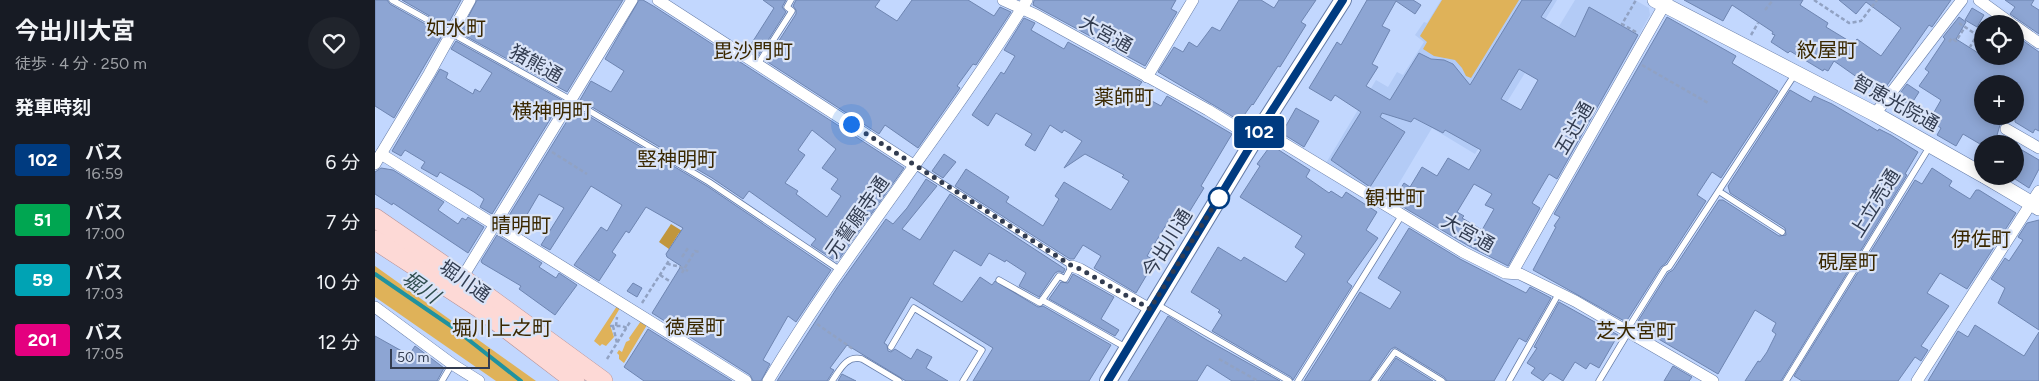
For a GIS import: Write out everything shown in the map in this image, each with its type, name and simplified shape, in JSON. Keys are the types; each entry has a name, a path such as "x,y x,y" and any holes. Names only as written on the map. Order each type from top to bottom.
{"main road":[{"name":"今出川通","path":"1108,381 1255,139 1343,0"},
{"name":"堀川通","path":"375,218 462,278 603,381"},
{"name":"堀川通","path":"375,240 478,307 575,381"}],"street":[{"path":"470,0 379,153 746,381"},
{"path":"462,278 632,0"},
{"path":"658,0 915,166"},
{"name":"大宮通","path":"1003,0 1024,5 1036,15 1208,110 1255,139 1265,132 1463,252 1505,273 1521,274 1559,293 1628,330 1713,381"},
{"path":"1147,78 1193,0"},
{"path":"1875,114 1962,0"},
{"path":"1979,0 2000,15"},
{"name":"智恵光院通","path":"1662,2 1875,114 1974,171"},
{"name":"五辻通","path":"1512,273 1633,60 1662,2"},
{"name":"元誓願寺通","path":"768,381 840,270 915,166 1024,5"},
{"path":"2024,32 2039,43"},
{"path":"2006,129 2039,148"},
{"name":"智恵光院通","path":"2002,185 2037,201"},
{"path":"1917,381 2037,201"},
{"path":"1072,266 1152,306"},
{"path":"375,307 452,364 479,381"}],"lane":[{"name":"猪熊通","path":"392,0 571,100 709,182 840,270"},
{"path":"758,64 792,11 787,6 791,0"},
{"path":"1599,381 1665,269 1669,267 1720,192 1796,72"},
{"name":"上立売通","path":"1786,381 1931,145"},
{"path":"915,166 1072,266 1065,280 1059,276 1040,303 999,280"},
{"path":"1720,192 1782,232"},
{"path":"1298,381 1402,215"},
{"path":"1509,381 1559,293"},
{"path":"1042,300 1127,348"},
{"path":"1152,306 1289,381"},
{"path":"891,347 913,308 982,350 963,381"},
{"path":"1373,381 1395,352 1442,381"},
{"path":"832,381 845,362 856,357 879,366 899,381"},
{"path":"442,381 452,364"}],"path":[{"path":"1622,24 1636,0"},
{"path":"1765,10 1773,0"},
{"path":"1814,0 1849,23 1861,21 1877,0"},
{"path":"1954,21 1974,33"},
{"path":"1749,38 1758,23"},
{"path":"1949,42 1952,38 1957,41 1965,27"},
{"path":"1970,47 1974,40"},
{"path":"1633,60 1708,103"},
{"path":"543,147 587,174"},
{"path":"682,257 688,248"},
{"path":"682,273 695,251 699,252"},
{"path":"669,261 670,265 678,263 688,271"},
{"path":"660,276 671,282"},
{"path":"617,317 613,326 617,343"},
{"path":"808,317 853,349"},
{"path":"613,326 627,328"},
{"path":"607,359 615,348"},
{"path":"1219,358 1258,381"}],"shaded area":[{"path":"1441,0 1557,0 1543,23 1552,29 1475,154 1432,128 1389,200 1326,163 1376,80 1388,87 1397,72 1403,75 1424,42 1415,35 1424,22 1427,23"},
{"path":"1442,0 1519,0 1471,78 1466,76 1455,60 1434,56 1423,49 1427,42 1420,36"},
{"path":"1575,0 1635,0 1649,8 1650,15 1602,101 1536,64"},
{"path":"671,224 698,241 689,239 679,233 669,249 659,242"},
{"path":"375,266 536,381 496,381 375,297"},
{"path":"617,306 620,308 610,325 614,337 606,346 602,344 600,346 594,341"},
{"path":"641,321 647,325 624,363 619,359 617,353 619,350 622,352 626,342 630,340 629,338"}],"building":[{"path":"375,0 387,0 390,4 443,34 394,118 375,106"},
{"path":"402,0 461,0 447,26"},
{"path":"477,0 623,0 567,92 460,33"},
{"path":"639,0 643,0 904,168 837,262 811,245 816,239 749,191 743,199 712,178 580,100 591,81 611,92 624,71 605,59","holes":["812,130 836,149 822,168 838,179 831,189 841,196 827,217 796,194 798,191 785,183 805,155 798,150"]},
{"path":"763,0 786,0 782,7 786,12 758,56 748,49 774,8"},
{"path":"796,0 880,0 875,7 897,21 912,0 968,0 994,16 1000,7 1011,12 976,65 973,64 957,86 960,88 918,148 885,125 879,134 766,61 796,14 793,6"},
{"path":"1034,0 1176,0 1171,9 1177,12 1145,66 1033,5"},
{"path":"1239,0 1261,0 1274,8 1279,0 1316,0 1301,22 1306,25 1280,67 1278,66 1253,105 1240,121 1158,72 1174,47 1183,52 1189,42 1197,47 1212,27 1220,31"},
{"path":"1367,0 1413,0 1421,5 1415,14 1396,1 1382,26 1390,30 1372,64 1378,67 1366,86 1390,100 1419,53 1431,59 1444,60 1453,64 1470,85 1522,0 1552,0 1541,17 1575,37 1589,7 1638,35 1557,179 1549,174 1532,203 1540,208 1508,266 1467,245 1393,201 1404,183 1410,187 1422,167 1437,176 1448,158 1469,170 1481,150 1445,130 1443,133 1414,118 1411,122 1382,113 1380,117 1405,132 1370,187 1331,160 1361,112 1335,95 1331,101 1309,88 1337,42 1341,45","holes":["1519,69 1538,80 1521,110 1501,99","1474,184 1492,194 1485,205 1494,209 1482,230 1462,218 1464,216 1457,212"]},
{"path":"1684,0 1803,0 1800,5 1828,23 1826,27 1854,44 1857,39 1881,56 1901,28 1866,2 1856,14 1839,0 1951,0 1932,27 1929,25 1881,94 1834,61 1828,71 1824,69 1823,71 1790,51 1788,53 1771,42 1775,35 1772,34 1773,32 1732,5 1723,21"},
{"path":"2005,0 2034,0 2031,5 2039,10 2039,34 2024,24 2024,15 2010,14 2015,7"},
{"path":"1972,8 1984,15 1974,15 1974,25 1965,20"},
{"path":"1667,17 1736,56 1732,63 1778,91 1721,178 1712,172 1697,195 1706,201 1626,322 1533,270 1560,217 1554,214"},
{"path":"1959,17 1966,22 1956,39 1974,50 1974,65 2024,65 2024,41 2039,52 2039,131 2035,129 2033,133 2020,125 2024,125 2024,75 1974,75 1974,125 2000,125 1997,135 1974,135 1974,140 1963,134 1956,146 1937,135 1941,128 1929,121 1941,100 1919,86 1929,72 1925,69 1945,39 1943,37"},
{"path":"1024,18 1035,23 1031,30 1064,49 1068,42 1142,82 1139,86 1144,88 1141,95 1161,106 1167,96 1232,134 1201,186 1204,188 1188,214 1177,207 1147,256 1155,261 1136,293 1094,268 1101,256 1083,245 1074,259 1070,259 955,186 966,169 1009,197 1006,202 1043,226 1059,199 1055,196 1064,182 1111,210 1129,181 1122,177 1124,175 1085,154 1064,168 1082,141 1064,130 1062,133 1050,125 1035,151 1025,145 1032,134 996,113 988,126 972,115 1001,72 1004,74 1015,56 1004,50"},
{"path":"456,41 562,100 492,214 480,207 484,199 474,192 440,172 437,177 421,168 425,162 405,150 401,156 392,151 440,69 448,73 446,78 473,94 475,89 480,92 492,73 451,49"},
{"path":"1907,84 1919,92 1905,114 1891,105"},
{"path":"1790,90 1811,102 1814,96 1832,104 1878,131 1879,129 1891,135 1918,152 1905,174 1907,175 1781,381 1745,381 1758,361 1760,362 1767,352 1776,334 1772,331 1776,323 1755,310 1718,374 1645,331 1647,327 1638,321 1668,273 1673,270 1719,200 1723,200 1779,236 1786,235 1785,228 1730,193 1728,186"},
{"path":"575,108 707,186 831,270 796,322 788,316 763,360 770,364 761,381 753,381 750,375 652,313 681,266 667,257 666,254 683,228 646,207 629,233 626,231 612,252 616,255 599,281 574,265 601,227 607,231 622,205 591,186 550,250 541,245 564,208 539,194 518,230 505,222"},
{"path":"1296,108 1319,121 1304,147 1283,134"},
{"path":"1271,145 1310,170 1306,177 1329,193 1331,191 1342,198 1346,192 1377,212 1366,230 1378,238 1347,282 1352,286 1293,380 1291,377 1212,331 1222,315 1218,312 1220,310 1191,292 1218,247 1241,261 1244,257 1286,282 1305,254 1295,247 1302,236 1240,197 1260,166 1257,164"},
{"path":"2024,151 2039,160 2039,169 2029,188 2024,185"},
{"path":"944,154 956,162 943,178 932,171"},
{"path":"381,168 393,170 444,202 438,210 458,224 462,218 466,220 468,217 484,227 468,253 393,203 392,205 375,194 375,172"},
{"path":"1932,168 1952,181 1949,186 1970,199 1976,190 1979,190 2016,213 1967,289 1940,273 1927,293 1949,306 1921,346 1928,350 1921,361 1915,357 1898,381 1802,381 1794,376 1915,180 1922,184"},
{"path":"926,179 937,186 902,229 920,240 950,194 1065,269 1063,273 1059,271 1055,273 1039,297 1019,286 1026,273 1006,260 1005,262 989,253 981,266 954,250 933,284 962,302 980,277 992,285 995,281 1038,307 1043,306 1111,345 1089,381 973,381 993,348 911,297 884,343 887,345 888,351 891,352 895,349 911,359 917,349 932,357 926,368 948,381 906,381 847,345 830,368 834,370 827,381 777,381 837,288 886,219 893,224 907,208"},
{"path":"2039,220 2039,330 1998,303 2005,288 1991,279 2005,258 2009,261 2023,240 2018,237 2027,223"},
{"path":"1409,228 1460,259 1526,293 1530,287 1551,298 1526,342 1519,338 1494,381 1447,381 1444,377 1395,347 1391,349 1369,381 1304,381 1360,292 1390,309 1401,292 1378,278"},
{"path":"497,235 542,263 539,267 556,278 559,273 577,285 555,315 519,289 521,286 482,263 481,261"},
{"path":"1073,274 1114,297 1101,319 1119,330 1115,336 1049,299 1061,282 1068,283"},
{"path":"633,283 642,288 637,297 627,291"},
{"path":"1559,302 1618,335 1599,368 1590,363 1586,369 1575,362 1563,381 1550,373 1543,381 1531,373 1535,368 1527,363 1537,348 1534,347"},
{"path":"1168,316 1280,381 1232,381 1207,365 1197,381 1128,381"},
{"path":"1975,325 2024,356 2039,332 2039,381 1928,381 1958,331 1968,337"},
{"path":"648,329 732,381 644,381 624,367"},
{"path":"375,336 409,355 415,346 444,368 437,381 375,381"},
{"path":"1396,358 1433,381 1380,381"},
{"path":"1673,366 1692,377 1689,381 1664,381"},
{"path":"842,374 856,381 838,381"}],"waterway":[{"name":"堀川","path":"375,274 451,326 521,381"}],"bus line":[{"name":"102","path":"1108,381 1268,117 1343,0"}],"district":[{"name":"如水町","path":"456,28"},
{"name":"紋屋町","path":"1827,50"},
{"name":"毘沙門町","path":"753,51"},
{"name":"薬師町","path":"1124,97"},
{"name":"横神明町","path":"552,111"},
{"name":"竪神明町","path":"677,159"},
{"name":"観世町","path":"1395,198"},
{"name":"晴明町","path":"521,225"},
{"name":"伊佐町","path":"1981,239"},
{"name":"硯屋町","path":"1848,262"},
{"name":"徳屋町","path":"695,327"},
{"name":"堀川上之町","path":"502,328"},
{"name":"芝大宮町","path":"1636,331"}],"route":[{"path":"851,124 1072,266 1150,309 1221,194 1219,198"}]}
